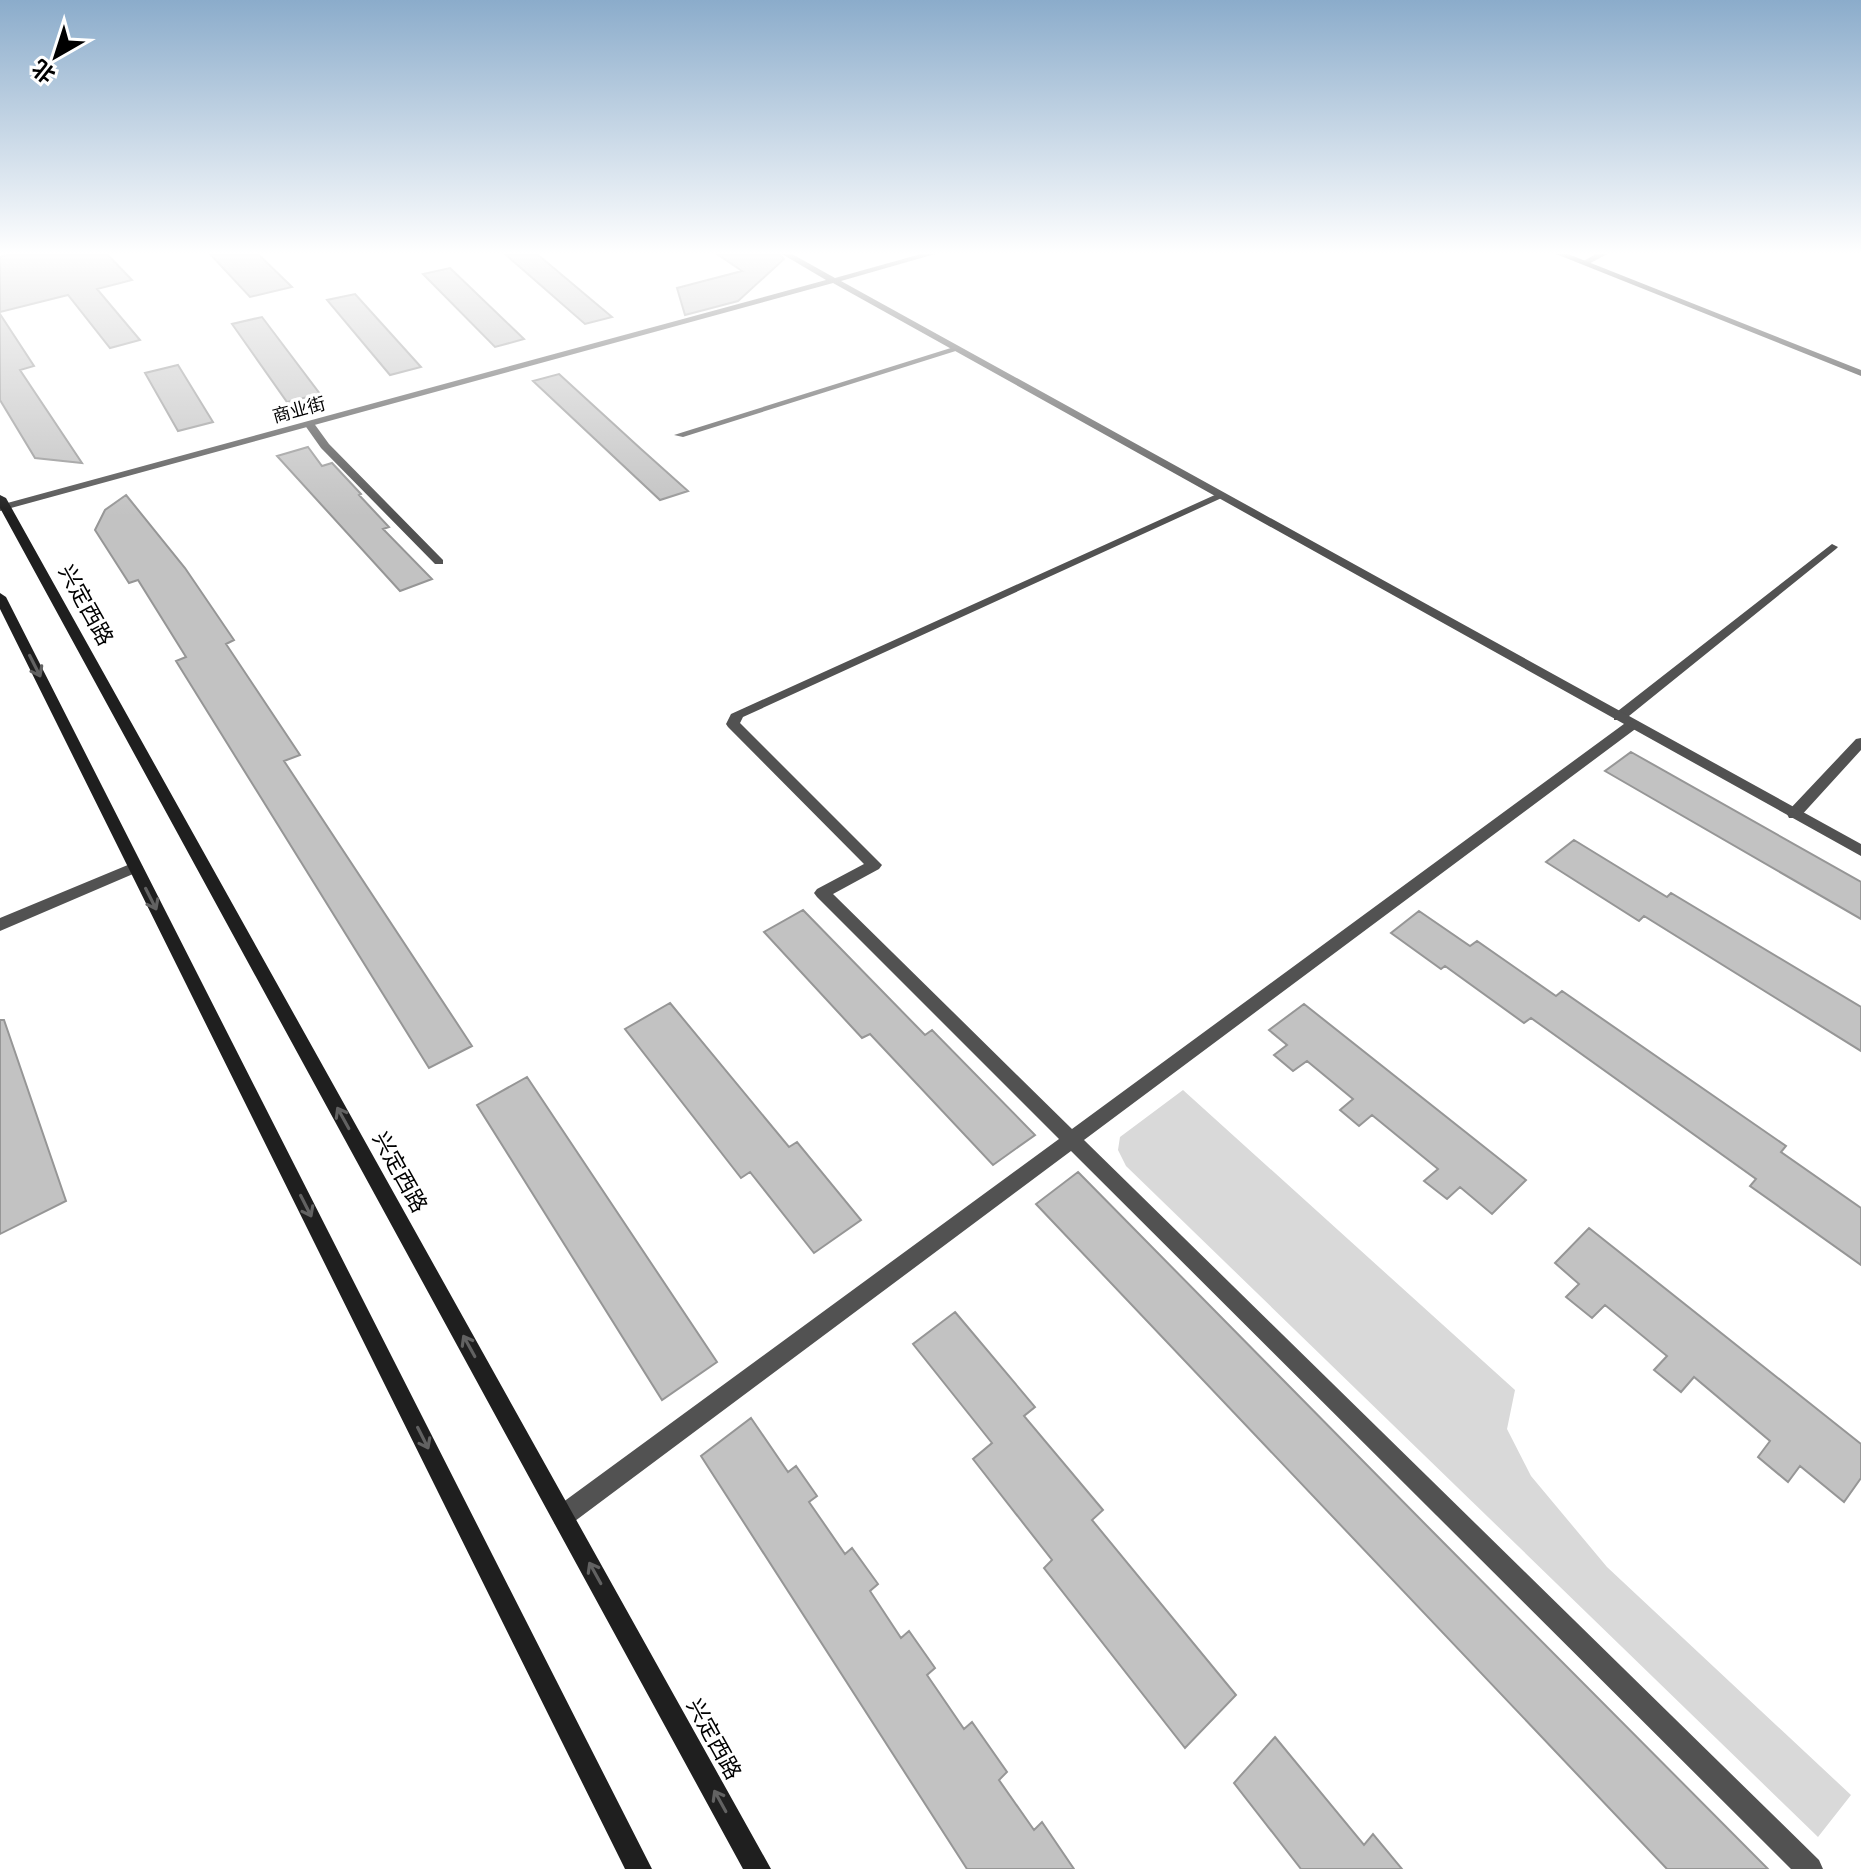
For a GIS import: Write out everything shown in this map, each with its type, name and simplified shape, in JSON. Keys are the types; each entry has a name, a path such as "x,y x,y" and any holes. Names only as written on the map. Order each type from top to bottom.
{"main road":[{"path":"1781,341 1861,373"},
{"name":"兴定西路","path":"2,504 758,1869"},
{"path":"0,597 639,1869"}],"street":[{"name":"商业街","path":"2,504 610,341"},
{"path":"943,341 1861,851"},
{"path":"679,435 957,349"},
{"path":"309,424 325,446 439,562"},
{"path":"1221,496 738,714 733,724 874,865 822,893 1810,1869"},
{"path":"563,1516 1071,1140 1626,720 1832,547"},
{"path":"1794,814 1861,742"},
{"path":"0,925 135,867"}],"shaded area":[{"path":"1183,1090 1515,1390 1507,1429 1531,1476 1607,1567 1851,1795 1818,1837 1126,1166 1118,1150 1120,1137"}],"building":[{"path":"0,341 18,341 34,366 20,370 82,463 35,458 0,400"},
{"path":"105,341 135,341 110,348"},
{"path":"244,341 280,341 320,394 287,402"},
{"path":"362,341 398,341 421,367 390,375"},
{"path":"489,341 516,341 495,347"},
{"path":"178,365 213,422 178,431 145,373"},
{"path":"559,374 688,491 660,500 533,381"},
{"path":"308,447 322,466 332,463 389,527 383,529 432,579 400,591 277,456"},
{"path":"126,495 185,568 234,640 226,644 300,755 284,761 472,1046 429,1068 176,661 186,657 138,580 129,583 95,530 105,510"},
{"path":"1631,752 1861,882 1861,919 1605,771"},
{"path":"1574,840 1667,897 1671,893 1861,1007 1861,1051 1644,916 1639,921 1546,862"},
{"path":"803,910 925,1035 932,1030 1035,1135 993,1165 870,1034 862,1038 764,932"},
{"path":"1419,911 1470,946 1477,941 1556,996 1562,991 1786,1146 1781,1152 1861,1208 1861,1265 1750,1186 1756,1179 1531,1018 1524,1023 1445,966 1441,969 1391,933"},
{"path":"670,1003 789,1147 797,1142 861,1220 814,1253 750,1172 741,1178 625,1029"},
{"path":"1304,1004 1526,1180 1492,1214 1460,1187 1447,1199 1424,1181 1438,1169 1372,1115 1359,1126 1340,1110 1353,1099 1307,1061 1293,1071 1274,1055 1287,1045 1269,1030"},
{"path":"0,1020 4,1020 66,1201 0,1234"},
{"path":"527,1077 717,1362 662,1400 477,1105"},
{"path":"1078,1172 1768,1869 1667,1869 1036,1204"},
{"path":"1589,1228 1861,1444 1861,1478 1844,1502 1800,1466 1788,1482 1758,1457 1770,1441 1694,1377 1681,1392 1654,1370 1667,1356 1605,1305 1592,1318 1566,1297 1579,1284 1555,1263"},
{"path":"955,1312 1035,1407 1024,1416 1103,1510 1092,1520 1236,1695 1185,1748 1044,1568 1052,1560 973,1459 992,1443 913,1344"},
{"path":"751,1418 788,1472 796,1466 817,1496 809,1502 845,1554 852,1548 878,1584 870,1591 901,1638 909,1631 935,1668 927,1675 964,1729 972,1722 1007,1772 999,1780 1034,1830 1042,1822 1074,1869 967,1869 701,1456"},
{"path":"1275,1737 1364,1845 1373,1834 1402,1869 1301,1869 1234,1783"}]}
